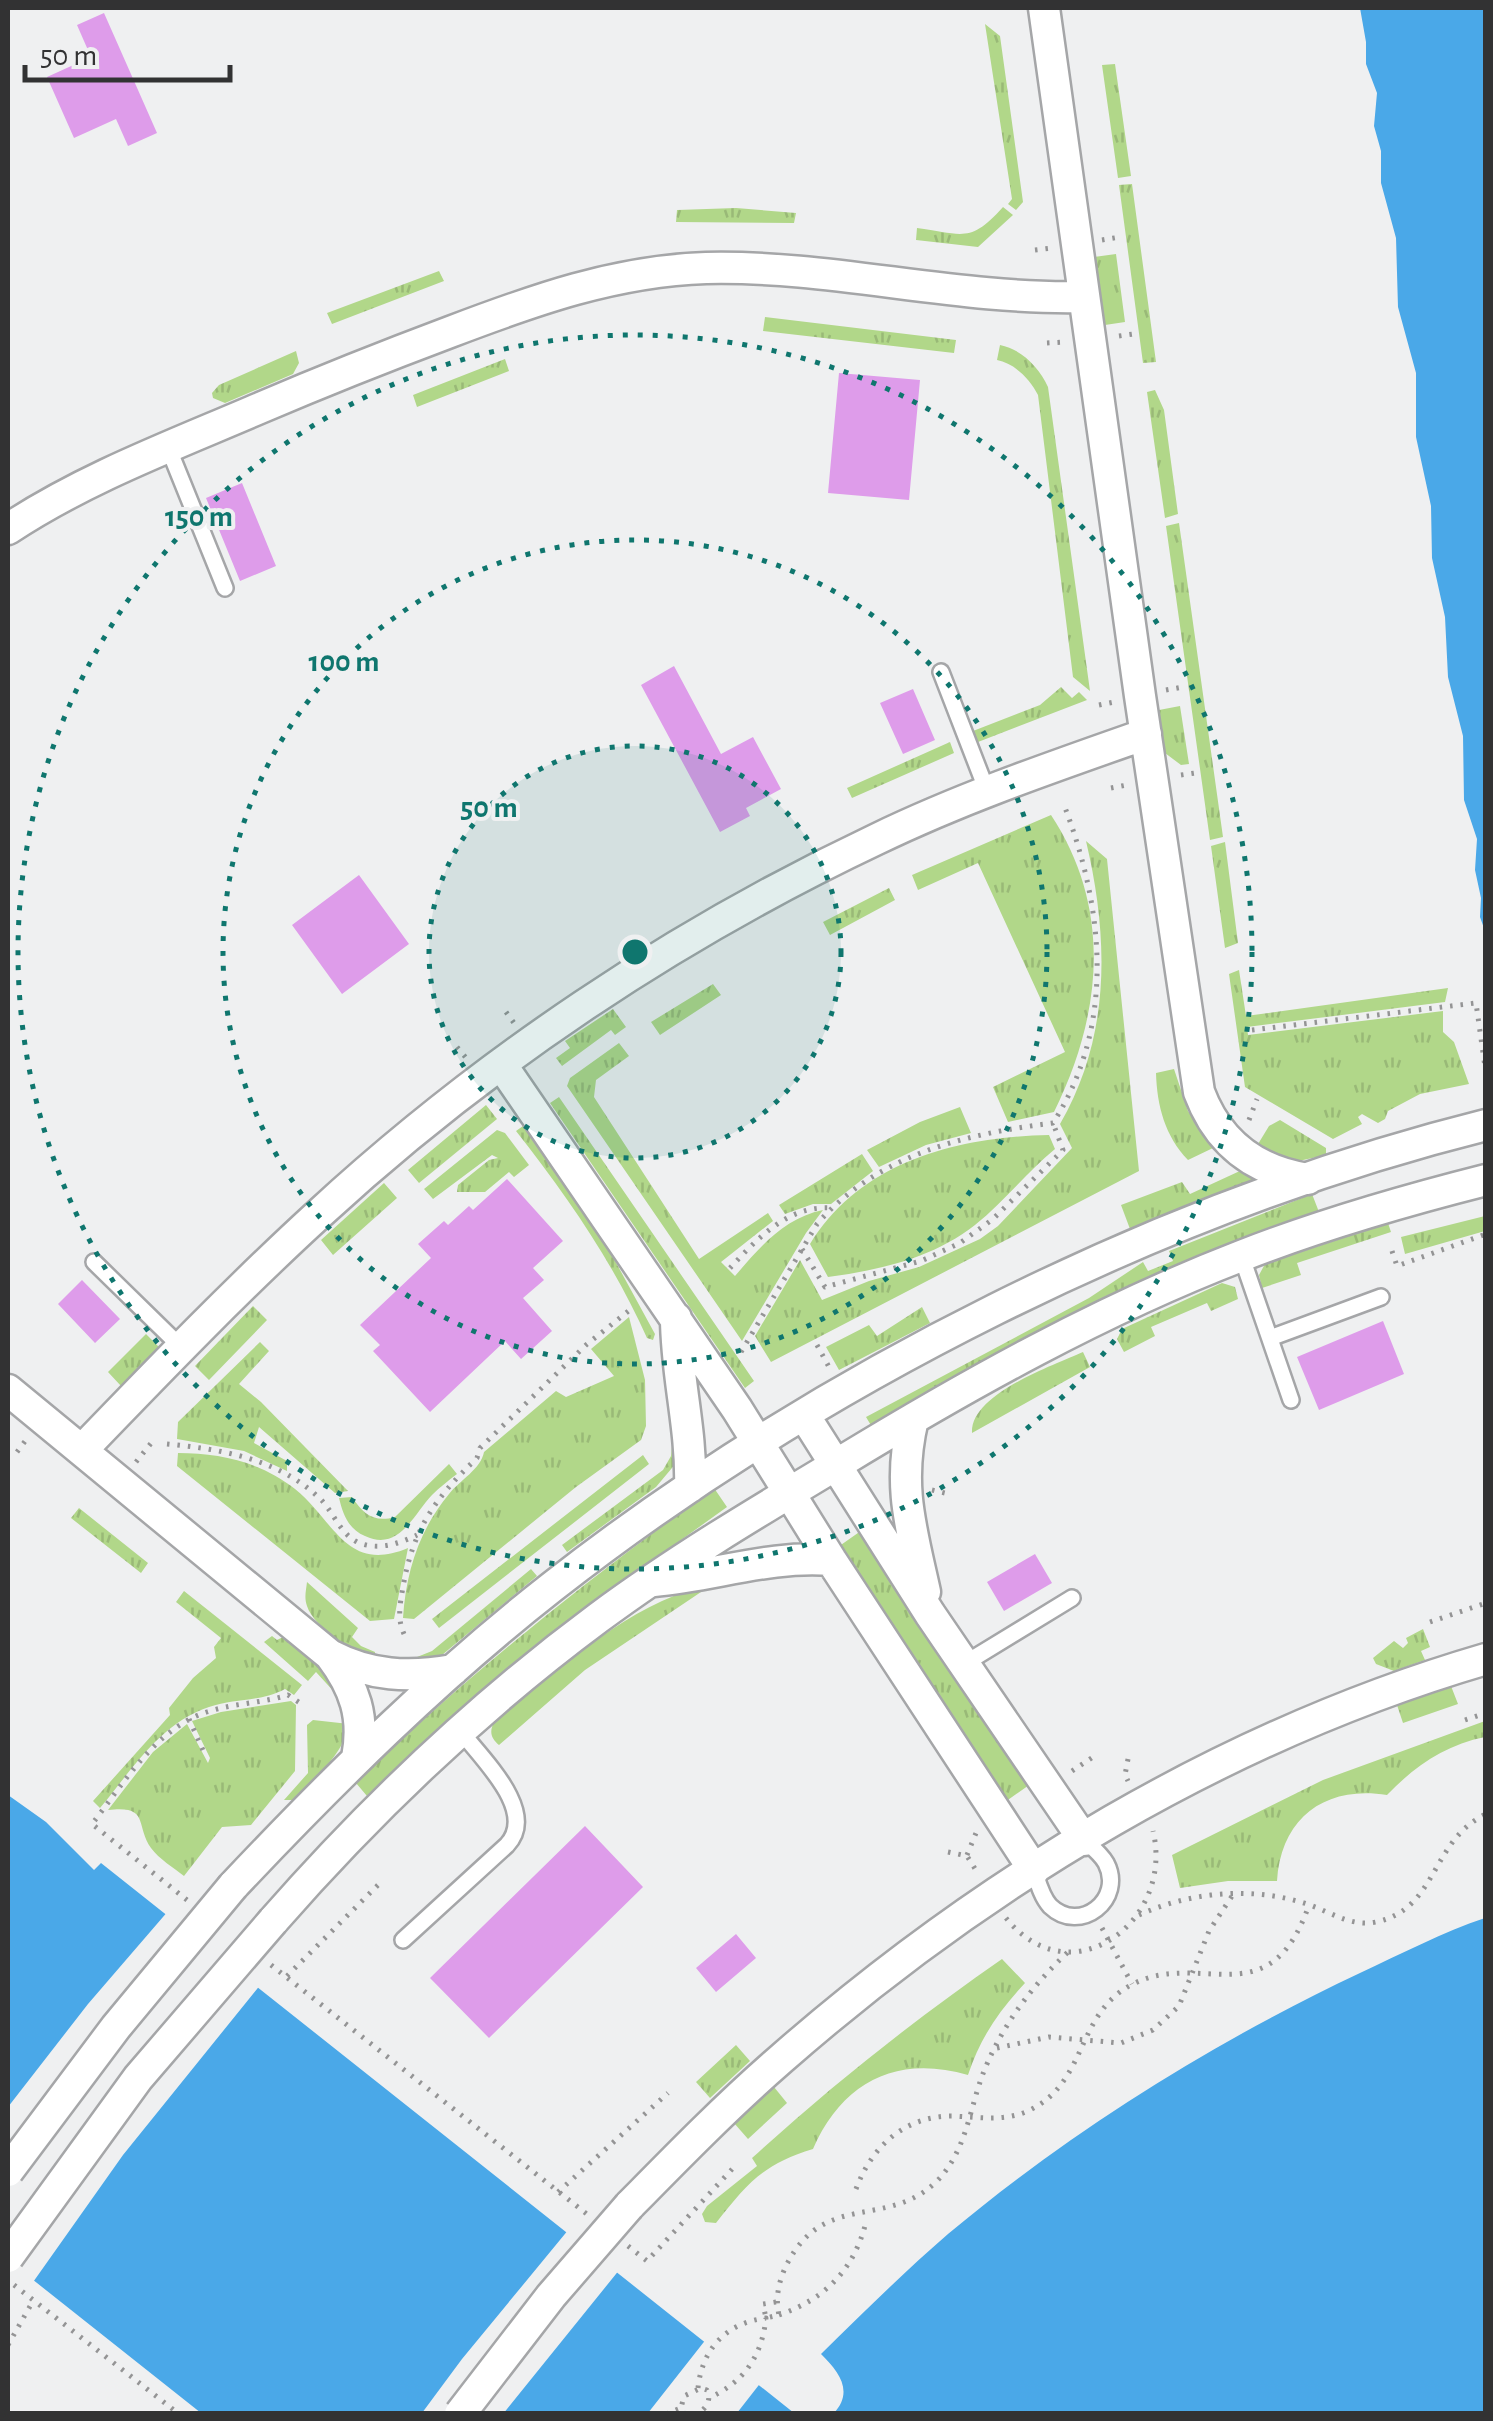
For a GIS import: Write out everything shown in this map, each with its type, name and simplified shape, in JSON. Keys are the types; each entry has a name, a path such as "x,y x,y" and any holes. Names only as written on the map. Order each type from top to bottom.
{"street":[{"path":"1044,8 1193,1060 1205,1108 1223,1136 1247,1158 1276,1172 1308,1179"},
{"path":"8,530 65,495 168,447 514,307 589,284 686,270 745,269 983,294 1083,297"},
{"path":"82,1450 319,1214 501,1064 604,992 738,910 878,838 987,790 1146,734"},
{"path":"501,1064 760,1444 831,1560 1034,1870"},
{"path":"8,2171 116,2026 233,1886 357,1758 453,1670 564,1578 690,1487 889,1367 1092,1265 1308,1179 1477,1128"},
{"path":"8,2258 138,2078 333,1852 459,1729 553,1652 651,1581 790,1492 913,1419 1088,1325 1241,1256 1482,1180"},
{"path":"676,1318 678,1362 690,1432 690,1487"},
{"path":"8,1390 330,1655 345,1675 360,1710 357,1758"},
{"path":"804,1415 930,1614 1084,1840"},
{"path":"913,1419 906,1458 905,1499 930,1614"},
{"path":"651,1581 702,1576 761,1561 831,1560"},
{"path":"330,1655 358,1668 388,1674 453,1670"},
{"path":"460,2414 551,2296 629,2206 734,2100 830,2018 929,1942 1034,1870 1156,1797 1294,1729 1403,1684 1486,1659"}],"lane":[{"path":"168,447 224,588"},
{"path":"940,672 987,790"},
{"path":"1241,1256 1291,1400"},
{"path":"94,1262 182,1348"},
{"path":"1270,1338 1382,1297"},
{"path":"964,1664 1072,1598"},
{"path":"404,1940 507,1845 517,1830 515,1804 459,1729"},
{"path":"1034,1870 1044,1897 1058,1912 1076,1916 1094,1912 1106,1900 1111,1880 1104,1859 1084,1840"}],"path":[{"path":"741,1352 831,1208 881,1171 924,1150 988,1133 1052,1123 1072,1090 1089,1037 1099,954 1088,872 1064,806"},
{"path":"1252,1030 1476,1003 1486,1074"},
{"path":"802,1249 825,1288 941,1253 993,1220 1063,1150 1052,1123"},
{"path":"730,1268 780,1222 806,1210 831,1208"},
{"path":"1392,1252 1397,1266 1486,1234"},
{"path":"404,1634 400,1605 417,1535 428,1512 477,1458 480,1448 586,1345 631,1310"},
{"path":"131,1469 152,1442"},
{"path":"166,1444 225,1450 293,1478 316,1495 348,1536 358,1542 381,1546 417,1535"},
{"path":"1430,1622 1486,1602"},
{"path":"196,1906 92,1824 154,1746 189,1719 209,1711 288,1695 303,1706"},
{"path":"1465,1720 1486,1714"},
{"path":"189,1719 206,1757"},
{"path":"1139,1915 1183,1900 1234,1894 1280,1898 1352,1922 1388,1919 1423,1892 1455,1836 1486,1814"},
{"path":"948,1852 966,1856 986,1886"},
{"path":"286,1977 380,1883"},
{"path":"994,2048 1030,2039 1121,2043 1153,2030 1179,2006 1209,1931 1234,1894"},
{"path":"856,2189 872,2156 899,2130 934,2116 1008,2117 1043,2102 1070,2076 1099,2012 1132,1984 1160,1975 1226,1977 1258,1969 1296,1936 1309,1905"},
{"path":"1114,1950 1132,1984"},
{"path":"779,2316 776,2302 784,2268 793,2252 817,2228 848,2213 902,2204 934,2184 958,2153 994,2048 1026,1996 1068,1952"},
{"path":"271,1965 602,2226"},
{"path":"558,2192 668,2093"},
{"path":"617,2238 647,2261 735,2166"},
{"path":"698,2388 702,2364 714,2344 742,2323 779,2316 814,2300 843,2274 862,2241 866,2222"},
{"path":"8,2280 179,2414"},
{"path":"8,2345 33,2301"},
{"path":"697,2414 709,2398 735,2383 754,2360 766,2318 763,2304 776,2302"},
{"path":"666,2414 682,2411 684,2396 698,2388 706,2390 709,2398"}],"green space":[{"path":"985,24 1000,36 1023,202 1016,210 1008,204 1012,199"},
{"path":"1115,64 1131,176 1118,178 1102,65"},
{"path":"1132,184 1156,362 1143,363 1119,185"},
{"path":"1003,207 1013,215 978,247 916,240 917,228 956,234 973,231"},
{"path":"736,208 796,213 794,223 676,222 677,210"},
{"path":"1116,254 1125,322 1105,325 1094,257"},
{"path":"439,271 444,281 332,324 327,313"},
{"path":"765,317 956,340 954,353 763,331"},
{"path":"1000,345 1028,360 1048,387 1090,691 1073,677 1038,395 1021,373 997,360"},
{"path":"296,351 299,363 293,374 225,403 213,398 212,393 219,385"},
{"path":"505,359 509,371 417,407 413,395"},
{"path":"1155,390 1164,410 1178,514 1165,518 1147,392"},
{"path":"1179,523 1223,837 1210,840 1166,526"},
{"path":"1061,687 1072,698 1079,692 1087,700 978,742 973,731 1040,705"},
{"path":"1180,706 1189,764 1181,765 1165,753 1159,710"},
{"path":"950,742 954,753 852,798 847,788"},
{"path":"1051,815 1071,851 1084,887 1094,962 1090,1000 1082,1038 1054,1112 1008,1122 993,1087 1065,1052 978,863 918,890 912,875"},
{"path":"1086,841 1107,859 1139,1171 771,1362 755,1336 800,1260 822,1300 919,1267 980,1239 998,1226 1072,1148 1060,1124 1089,1056 1101,986 1099,914"},
{"path":"1225,842 1238,943 1225,948 1211,846"},
{"path":"889,888 895,900 830,935 823,922"},
{"path":"1239,970 1246,1016 1448,988 1445,1002 1247,1027 1248,1035 1443,1011 1443,1032 1454,1042 1469,1084 1420,1094 1388,1111 1378,1123 1362,1114 1358,1117 1362,1124 1333,1139 1245,1087 1229,974"},
{"path":"713,984 721,995 660,1035 651,1022"},
{"path":"613,1009 626,1027 615,1035 611,1030 562,1066 556,1058 570,1048 565,1041"},
{"path":"619,1043 629,1056 596,1080 594,1097 699,1259 768,1213 773,1221 721,1262 735,1276 785,1227 823,1210 742,1341 567,1086 570,1078"},
{"path":"1174,1069 1188,1111 1213,1148 1188,1160 1168,1131 1158,1097 1156,1073"},
{"path":"559,1097 754,1381 745,1388 550,1103"},
{"path":"486,1105 497,1119 419,1183 408,1170"},
{"path":"960,1107 971,1133 926,1145 879,1167 867,1150 920,1122"},
{"path":"1280,1120 1326,1148 1326,1155 1294,1162 1255,1149 1269,1126"},
{"path":"523,1126 596,1226 655,1334 653,1340 647,1338 588,1230 516,1131"},
{"path":"497,1130 505,1133 529,1165 514,1177 509,1172 485,1192 457,1192 458,1185 489,1160 498,1158 492,1155 433,1199 424,1189"},
{"path":"1049,1135 1055,1149 986,1216 959,1236 905,1261 828,1277 810,1244 856,1192 884,1174 947,1148"},
{"path":"862,1154 873,1171 831,1204 813,1204 785,1214 779,1205"},
{"path":"1242,1170 1254,1180 1130,1229 1121,1205 1182,1182 1190,1194"},
{"path":"384,1183 397,1198 333,1255 321,1240"},
{"path":"1312,1194 1319,1212 1150,1278 872,1427 866,1417 1089,1298 1143,1262 1148,1271 1173,1261 1169,1251"},
{"path":"1485,1216 1485,1231 1405,1254 1401,1237"},
{"path":"1388,1223 1391,1232 1297,1263 1301,1275 1262,1288 1259,1275 1265,1264"},
{"path":"1222,1283 1235,1287 1238,1299 1211,1311 1207,1303 1151,1327 1155,1336 1124,1352 1117,1339 1122,1329"},
{"path":"253,1306 267,1320 209,1380 195,1366"},
{"path":"922,1307 930,1323 839,1370 826,1347 869,1325 877,1336"},
{"path":"629,1317 645,1380 646,1426 641,1440 576,1487 414,1619 403,1618 416,1552 439,1508 475,1469 484,1452 556,1391 566,1397 614,1376 591,1349"},
{"path":"146,1334 160,1348 121,1386 108,1372"},
{"path":"260,1342 269,1351 239,1384 348,1491 335,1493 259,1427 254,1443 287,1461 287,1471 244,1451 177,1439 178,1422"},
{"path":"1083,1352 1090,1367 972,1433 975,1419 998,1394"},
{"path":"673,1436 677,1462 656,1487 567,1552 562,1545 663,1470 671,1456"},
{"path":"178,1453 225,1457 268,1472 295,1489 356,1549 387,1554 408,1548 394,1619 370,1621 177,1466"},
{"path":"643,1455 649,1464 439,1628 432,1619"},
{"path":"449,1464 457,1474 432,1495 404,1529 387,1539 377,1540 359,1533 342,1510 339,1498 352,1497 375,1518 395,1517"},
{"path":"714,1488 727,1507 539,1642 367,1796 356,1783 441,1704 575,1593"},
{"path":"79,1508 148,1563 141,1573 71,1518"},
{"path":"865,1528 1032,1783 1005,1802 838,1547"},
{"path":"531,1569 537,1576 442,1655 400,1661 432,1651"},
{"path":"307,1582 358,1628 352,1637 375,1652 375,1661 318,1623 306,1603"},
{"path":"701,1587 704,1590 585,1670 499,1745 494,1740 494,1722 566,1663 645,1609"},
{"path":"184,1591 302,1685 294,1695 285,1689 192,1714 148,1749 100,1808 93,1801 170,1715 169,1708 193,1678 216,1658 214,1647 221,1638 176,1602"},
{"path":"1423,1629 1430,1647 1421,1651 1425,1660 1394,1671 1376,1664 1373,1658 1394,1641 1403,1648 1408,1643 1406,1638"},
{"path":"272,1636 277,1640 285,1636 316,1660 340,1689 336,1694 316,1672 308,1681 264,1642"},
{"path":"1451,1686 1458,1704 1403,1723 1397,1705"},
{"path":"291,1701 296,1705 295,1771 251,1825 222,1827 184,1876 151,1848 136,1814 108,1810 153,1752 187,1724 208,1763 210,1758 192,1721 221,1712"},
{"path":"313,1720 349,1724 335,1756 293,1800 284,1800 308,1773 307,1725"},
{"path":"1485,1721 1485,1737 1432,1758 1387,1795 1344,1795 1310,1811 1287,1840 1277,1881 1228,1881 1180,1888 1172,1855 1323,1780"},
{"path":"1002,1959 1025,1983 991,2026 968,2075 918,2068 875,2079 839,2106 813,2149 769,2169 747,2186 716,2223 705,2222 702,2214 707,2206 757,2166 752,2158 782,2131 874,2054"},
{"path":"736,2045 750,2061 710,2098 696,2082"},
{"path":"774,2087 787,2103 748,2139 734,2123"}],"water":[{"path":"1360,8 1485,8 1485,931 1475,870 1477,839 1464,800 1463,736 1448,677 1445,617 1432,558 1431,506 1416,437 1416,373 1398,307 1396,238 1381,183 1381,151 1374,126 1377,93 1366,64"},
{"path":"8,1795 46,1822 94,1870 101,1863 794,2413 201,2413 8,2260"},
{"path":"1485,1918 1485,2413 834,2413 843,2397 842,2382 821,2354 915,2263 995,2196 1094,2124 1198,2058 1360,1973"}],"pier":[{"path":"169,1910 261,1984 123,2155 31,2285 8,2267 8,2107 88,2004"},
{"path":"569,2229 620,2269 503,2414 422,2413 462,2359"},
{"path":"707,2338 762,2381 737,2413 648,2413"}],"building":[{"path":"104,13 157,133 128,146 116,119 74,138 47,77 91,57 77,25"},
{"path":"839,373 920,380 909,500 828,493"},
{"path":"242,483 276,566 240,581 206,498"},
{"path":"674,666 721,754 753,737 781,789 746,808 750,816 720,832 641,685"},
{"path":"913,689 935,740 903,754 880,703"},
{"path":"359,875 409,944 342,994 292,925"},
{"path":"507,1179 563,1241 533,1268 544,1280 523,1298 552,1331 521,1359 505,1341 430,1412 373,1351 380,1345 360,1325 431,1258 418,1244 444,1221 448,1225 469,1206 473,1210"},
{"path":"82,1280 120,1319 95,1343 58,1304"},
{"path":"1383,1321 1404,1374 1319,1410 1297,1357"},
{"path":"1035,1554 1052,1583 1004,1611 987,1582"},
{"path":"585,1826 643,1887 489,2038 430,1978"},
{"path":"736,1934 756,1958 716,1992 696,1968"}]}
